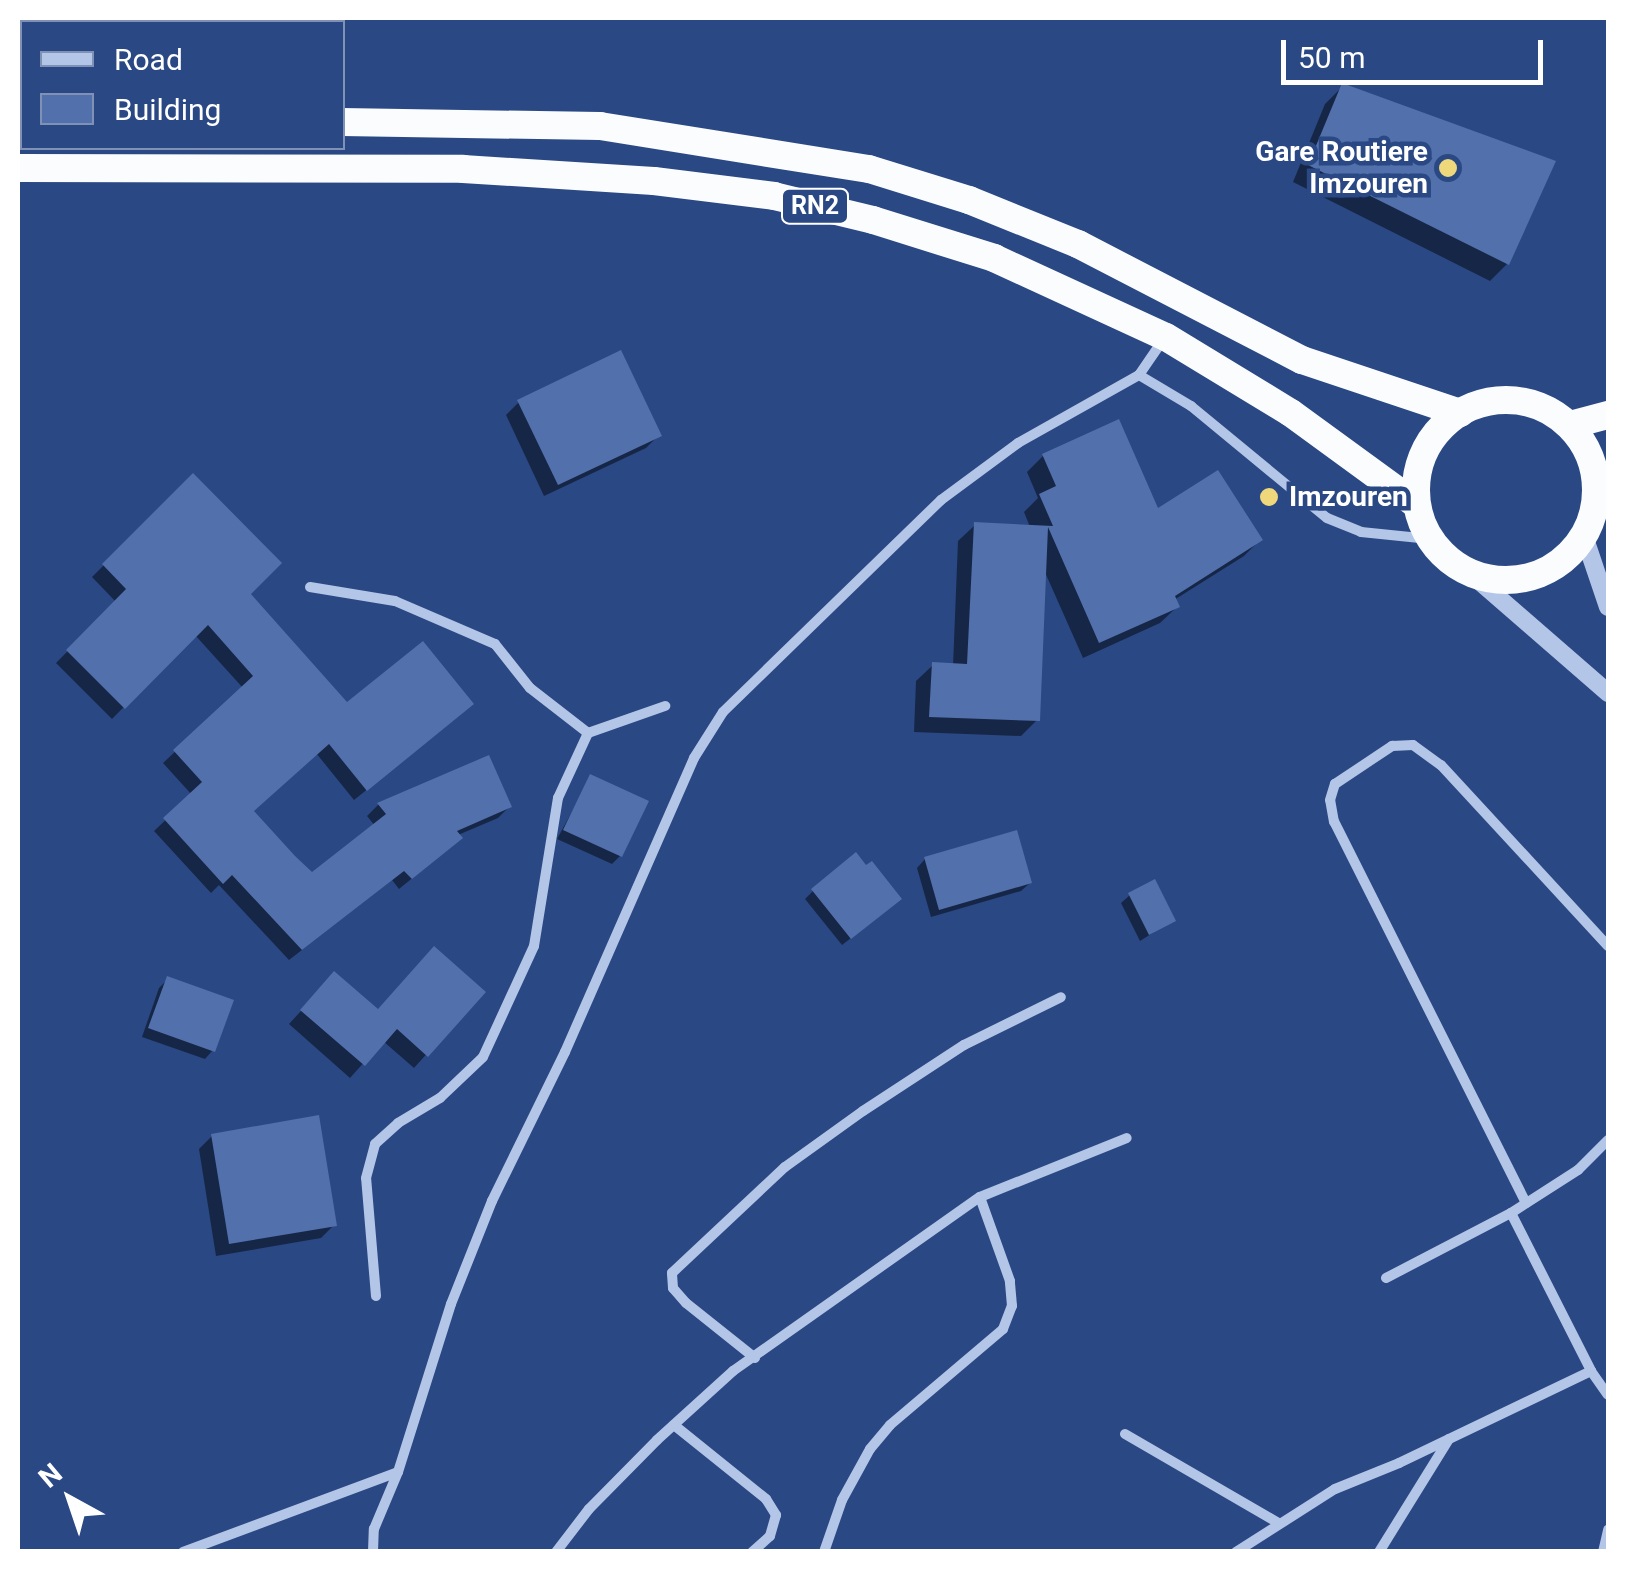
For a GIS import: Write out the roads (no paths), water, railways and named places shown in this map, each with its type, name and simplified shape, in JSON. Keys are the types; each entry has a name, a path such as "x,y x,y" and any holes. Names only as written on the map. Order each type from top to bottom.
{"highway":[{"name":"RN2","path":"345,122 600,126 870,169 969,200 1078,244 1302,360 1460,413"},
{"name":"RN2","path":"18,168 462,169 654,181 774,196 873,220 994,258 1166,337 1277,404 1416,504"},
{"path":"1509,399 1535,404 1570,426 1584,443 1603,483 1584,536 1563,561 1534,576 1502,580 1470,573 1447,560 1430,539 1416,504 1418,467 1428,446 1460,413 1484,402 1509,399"},
{"path":"1570,426 1608,414"}],"street":[{"path":"373,1552 374,1529 398,1472 450,1304 492,1201 565,1052 694,758 723,712 941,500 1018,443 1139,375 1166,337"},
{"path":"1139,375 1191,406 1327,518 1361,532 1430,539"},
{"path":"1584,536 1608,607"},
{"path":"1470,573 1608,693"},
{"path":"310,587 394,600 495,644 530,688 588,733"},
{"path":"376,1296 366,1178 374,1144 398,1123 440,1098 483,1057 534,946 558,798 588,733 665,706"},
{"path":"1526,1204 1334,822 1330,800 1335,784 1392,746 1413,745 1440,765 1608,946"},
{"path":"754,1358 686,1303 673,1288 672,1273 785,1167 863,1111 964,1044 1061,997"},
{"path":"556,1552 589,1509 674,1424 754,1358 980,1198 1128,1138"},
{"path":"1386,1278 1526,1204 1578,1170 1608,1140"},
{"path":"824,1552 842,1500 870,1449 890,1425 1003,1329 1012,1306 1010,1281 980,1198"},
{"path":"1511,1213 1590,1370 1608,1395"},
{"path":"1236,1552 1276,1522 1335,1489 1590,1370"},
{"path":"674,1424 766,1499 776,1515 770,1536 752,1552"},
{"path":"1126,1434 1276,1522"},
{"path":"1379,1552 1449,1438"},
{"path":"183,1552 398,1472"},
{"path":"1603,1552 1608,1530"}],"place":[{"name":"Gare Routiere Imzouren","path":"1448,168"},
{"name":"Imzouren","path":"1269,497"}]}
